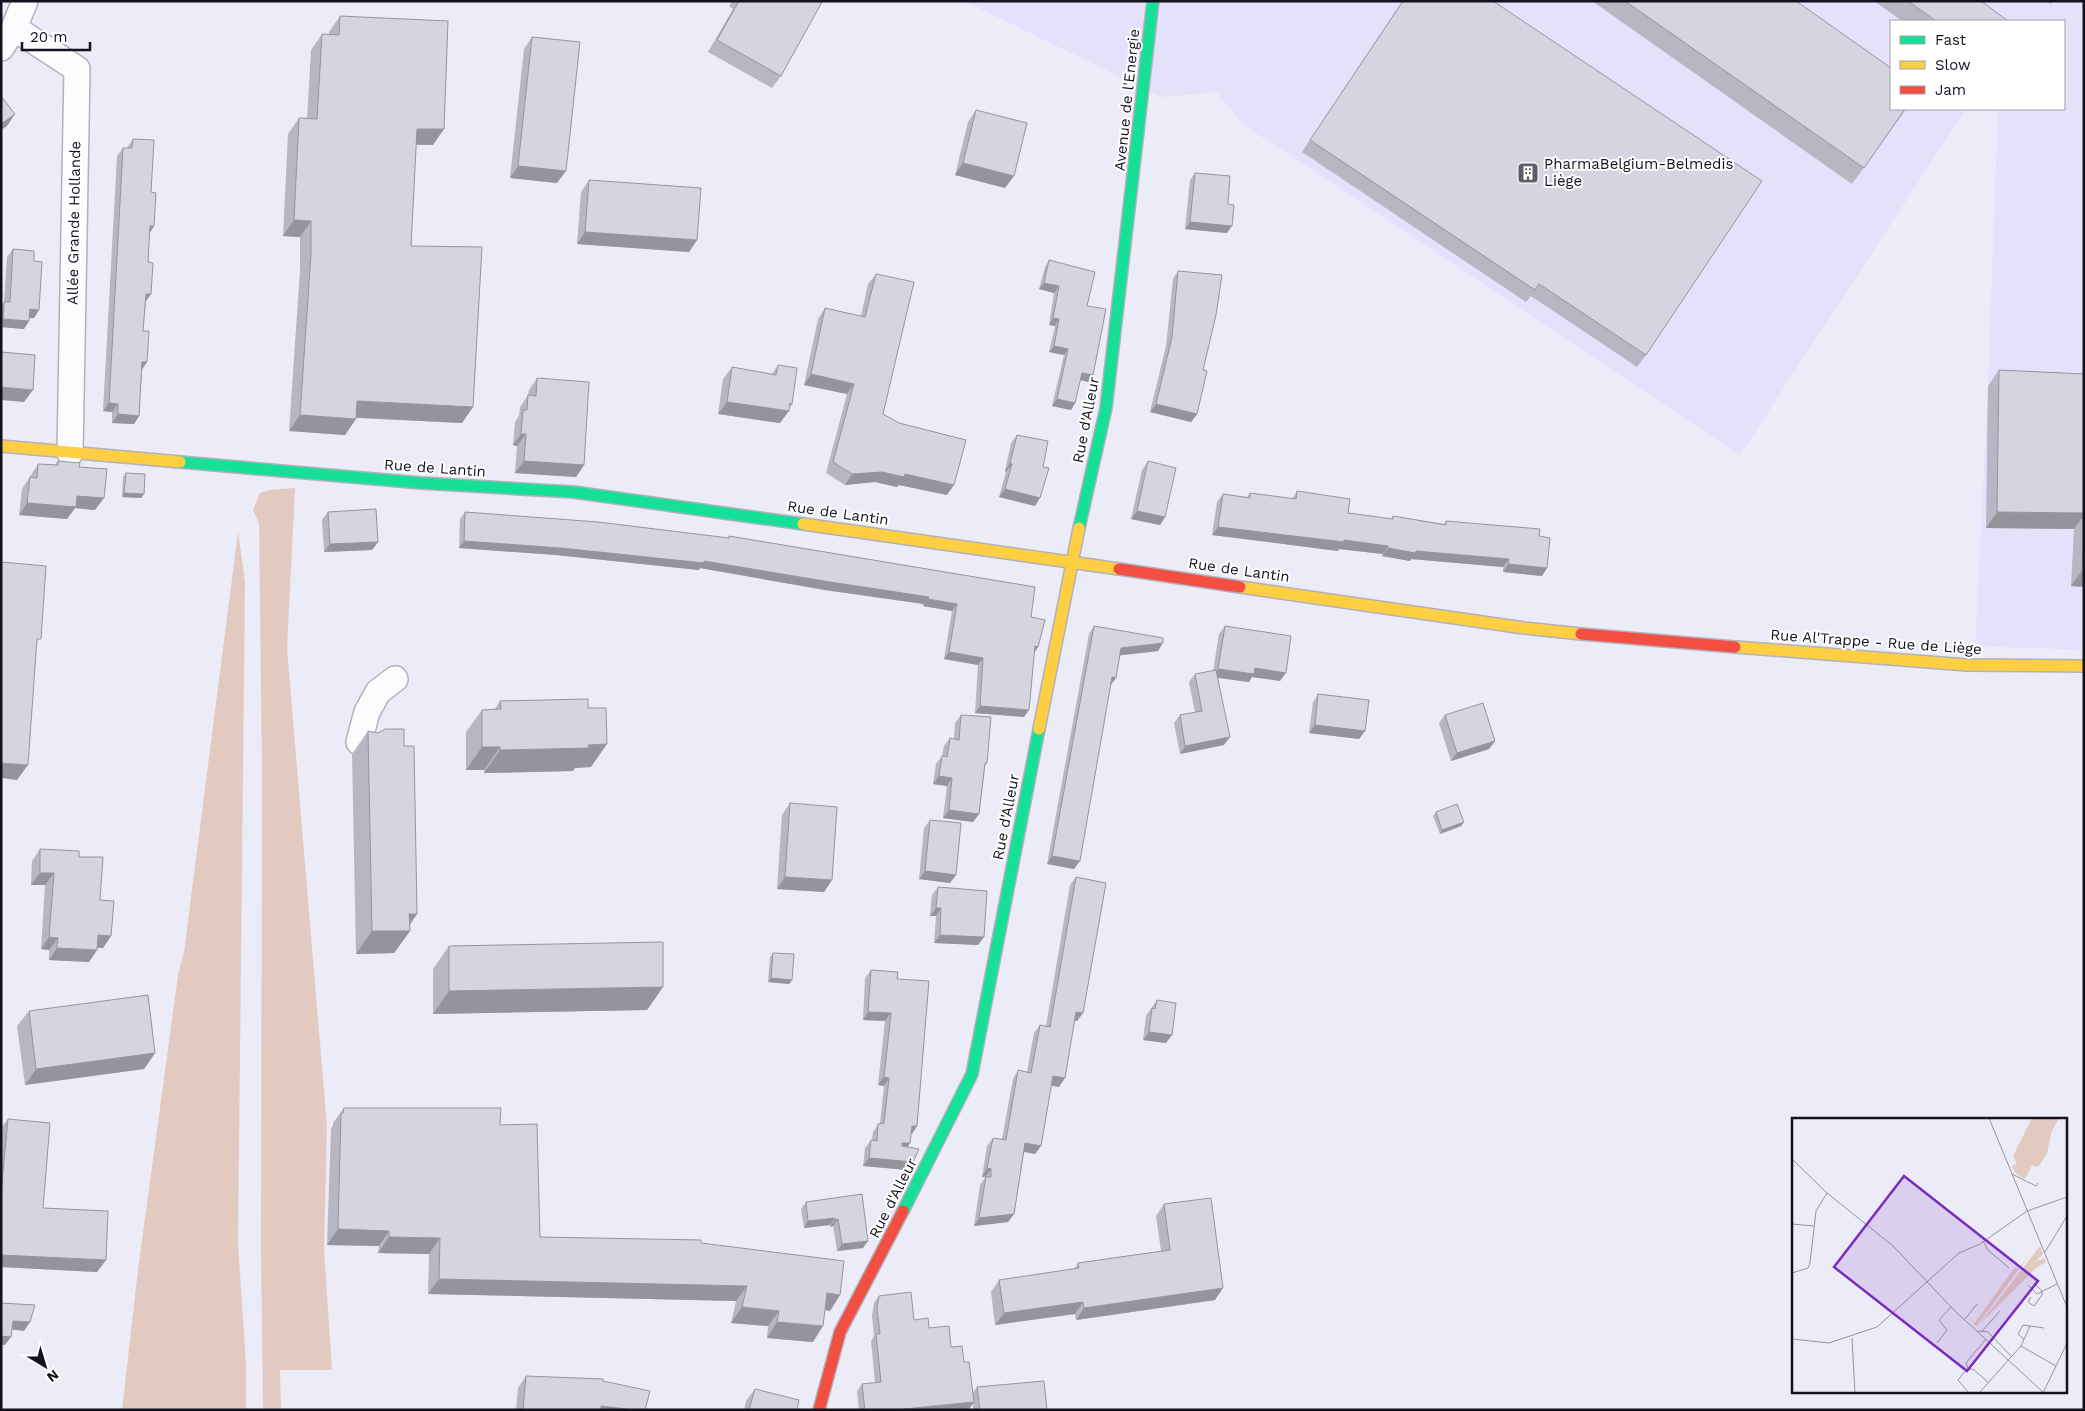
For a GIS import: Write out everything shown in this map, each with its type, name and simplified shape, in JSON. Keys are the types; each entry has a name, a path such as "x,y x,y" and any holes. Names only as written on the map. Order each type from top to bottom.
{"street":[{"path":"8,38 25,1"},
{"name":"Avenue de l'Energie","path":"1131,201 1153,1"},
{"name":"Allée Grande Hollande","path":"8,38 77,69 70,453"},
{"name":"Rue d'Alleur","path":"819,1410 840,1332 914,1191 972,1074 1071,561 1106,408 1131,201"},
{"name":"Rue de Lantin","path":"1,446 421,483 573,492 1071,561 1524,628 1667,642"},
{"name":"Rue Al'Trappe - Rue de Liège","path":"1667,642 1966,665 2084,666"},
{"path":"359,742 367,712 378,692 395,679"}],"shaded area":[{"path":"964,1 2084,1 2084,650 1975,646 1988,386 1998,110 2065,110 2065,20 1890,20 1890,110 1965,110 1740,455 1242,124 1217,92 1162,97"},
{"path":"295,488 287,648 327,1126 324,1250 332,1370 280,1370 281,1410 263,1410 261,1249 262,774 259,523 253,510 260,493 269,490"},
{"path":"238,532 245,582 238,1243 246,1364 246,1410 122,1410 138,1270 178,975 184,952"}],"building":[{"path":"739,1 822,2 781,76 717,40"},
{"name":"PharmaBelgium-Belmedis Liège","path":"1403,1 1493,1 1762,181 1646,355 1539,284 1535,290 1310,140"},
{"path":"1625,1 1796,1 1890,67 1890,110 1904,110 1864,168"},
{"path":"1908,1 1981,1 2007,20 1935,20"},
{"path":"340,16 448,21 444,129 417,129 411,246 482,247 473,407 357,401 356,419 300,415 311,254 311,221 294,220 299,118 317,119 322,34 339,35"},
{"path":"532,37 580,42 566,171 518,166"},
{"path":"1,96 15,114 1,124"},
{"path":"976,110 1027,123 1014,176 963,163"},
{"path":"133,139 154,140 151,192 156,193 154,226 150,226 148,262 153,263 151,294 146,294 143,331 149,331 147,362 142,362 139,416 118,414 118,404 109,403 123,148 132,148"},
{"path":"1195,173 1230,176 1228,204 1234,205 1232,226 1190,222"},
{"path":"589,180 701,188 697,240 585,232"},
{"path":"13,249 34,251 34,261 42,262 39,310 30,309 29,321 3,319 4,302 10,302"},
{"path":"1049,260 1095,272 1087,306 1106,309 1093,375 1082,373 1075,403 1057,399 1068,349 1054,346 1059,319 1053,318 1059,286 1044,283"},
{"path":"1178,271 1222,275 1216,315 1203,370 1207,371 1197,414 1156,404 1172,337"},
{"path":"876,274 914,282 883,414 899,423 966,440 954,485 905,474 904,477 882,472 852,474 833,462 854,384 811,374 825,308 865,317"},
{"path":"1,352 35,355 33,390 1,387"},
{"path":"778,365 797,368 792,404 790,403 789,411 727,402 732,367 776,375"},
{"path":"1999,370 2084,374 2084,513 1997,512"},
{"path":"537,378 589,382 584,465 524,461 526,434 521,434 523,410 527,410 528,395 536,396"},
{"path":"1017,435 1048,441 1043,467 1049,468 1040,498 1005,489"},
{"path":"58,461 80,463 79,467 107,469 104,498 77,496 76,507 27,503 30,477 37,478 38,464 58,465"},
{"path":"1148,461 1176,468 1165,517 1137,511"},
{"path":"126,473 145,474 144,494 124,493"},
{"path":"1297,491 1350,499 1348,513 1393,519 1393,516 1446,525 1446,521 1540,529 1539,536 1550,538 1547,568 1508,564 1509,559 1416,551 1415,553 1388,548 1388,546 1344,540 1344,542 1218,527 1223,494 1250,498 1250,493 1296,499"},
{"path":"376,509 378,542 330,544 328,512"},
{"path":"465,512 598,522 729,538 729,536 1035,587 1031,617 1045,620 1038,647 1035,646 1029,710 980,706 983,658 949,652 957,604 928,599 929,597 704,561 704,563 561,548 464,541"},
{"path":"2084,533 2084,571 2082,571"},
{"path":"1,562 46,566 41,639 37,639 28,765 1,763"},
{"path":"1094,626 1163,638 1163,643 1121,648 1116,678 1112,677 1080,861 1052,856"},
{"path":"1225,626 1291,636 1286,673 1255,668 1254,674 1218,669"},
{"path":"1216,670 1230,737 1185,746 1180,715 1202,711 1195,674"},
{"path":"1318,694 1369,700 1365,731 1315,725"},
{"path":"588,699 588,708 606,708 607,744 588,745 589,748 549,749 500,750 500,747 482,747 482,710 501,709 500,701"},
{"path":"1483,703 1495,741 1457,753 1445,715"},
{"path":"961,715 991,717 987,763 985,763 979,814 949,810 952,778 939,776 942,756 947,757 950,738 959,740"},
{"path":"385,729 404,729 404,746 414,746 417,914 409,914 410,931 372,931 368,731 378,733"},
{"path":"790,803 837,807 832,880 785,877"},
{"path":"1457,804 1464,822 1442,830 1436,812"},
{"path":"930,820 961,823 956,875 925,871"},
{"path":"40,849 79,851 79,857 103,857 100,900 114,901 111,936 98,935 97,950 57,948 58,938 49,937 54,873 40,873"},
{"path":"1076,877 1106,883 1083,1013 1076,1012 1065,1078 1053,1076 1041,1146 1025,1143 1014,1214 979,1218 986,1177 991,1177 991,1169 987,1168 993,1138 1006,1140 1018,1070 1031,1073 1040,1025 1050,1027"},
{"path":"938,887 987,891 984,937 940,935 941,908 936,908"},
{"path":"663,942 663,987 449,991 449,946"},
{"path":"773,953 794,954 792,980 771,978"},
{"path":"871,970 898,972 897,979 929,981 917,1126 912,1126 910,1143 902,1143 902,1146 919,1149 913,1162 869,1158 871,1140 877,1141 878,1124 884,1123 889,1078 884,1077 891,1013 868,1012"},
{"path":"148,995 155,1053 36,1069 29,1011"},
{"path":"1157,1000 1176,1003 1172,1035 1149,1032 1152,1008 1155,1009"},
{"path":"344,1108 501,1108 500,1125 537,1124 540,1237 701,1240 701,1243 844,1261 840,1295 827,1293 823,1326 777,1322 779,1311 742,1307 747,1286 439,1279 440,1238 389,1237 389,1231 338,1229 341,1113 343,1113"},
{"path":"8,1119 50,1123 43,1208 108,1211 106,1260 1,1255 1,1193"},
{"path":"862,1194 868,1241 842,1244 838,1219 835,1220 835,1218 808,1221 806,1202"},
{"path":"1211,1198 1223,1288 1084,1308 1083,1302 1004,1313 999,1280 1079,1268 1078,1263 1170,1250 1164,1204"},
{"path":"911,1292 914,1320 928,1318 929,1328 949,1326 951,1347 962,1346 964,1362 969,1362 974,1402 894,1410 865,1410 862,1384 881,1382 876,1334 880,1334 877,1309 879,1296"},
{"path":"1,1303 35,1305 30,1322 13,1321 11,1337 1,1336"},
{"path":"526,1376 603,1379 603,1381 650,1391 645,1410 601,1406 601,1410 523,1410"},
{"path":"1044,1381 1047,1410 980,1410 977,1387"},
{"path":"755,1389 799,1400 797,1410 749,1410"}],"traffic: fast":[{"path":"1079,528 1106,408 1153,1"},
{"path":"180,462 421,483 573,492 803,524"},
{"path":"903,1211 972,1074 1039,729"}],"traffic: slow":[{"path":"1,446 180,462"},
{"path":"803,524 1119,569"},
{"path":"1039,729 1079,528"},
{"path":"1240,587 1524,628 1581,634"},
{"path":"1735,647 1967,665 2084,666"}],"traffic: jam":[{"path":"1119,569 1240,587"},
{"path":"1581,634 1735,647"},
{"path":"819,1410 840,1332 903,1211"}],"place":[{"name":"PharmaBelgium-Belmedis Liège","path":"1528,173"}]}
